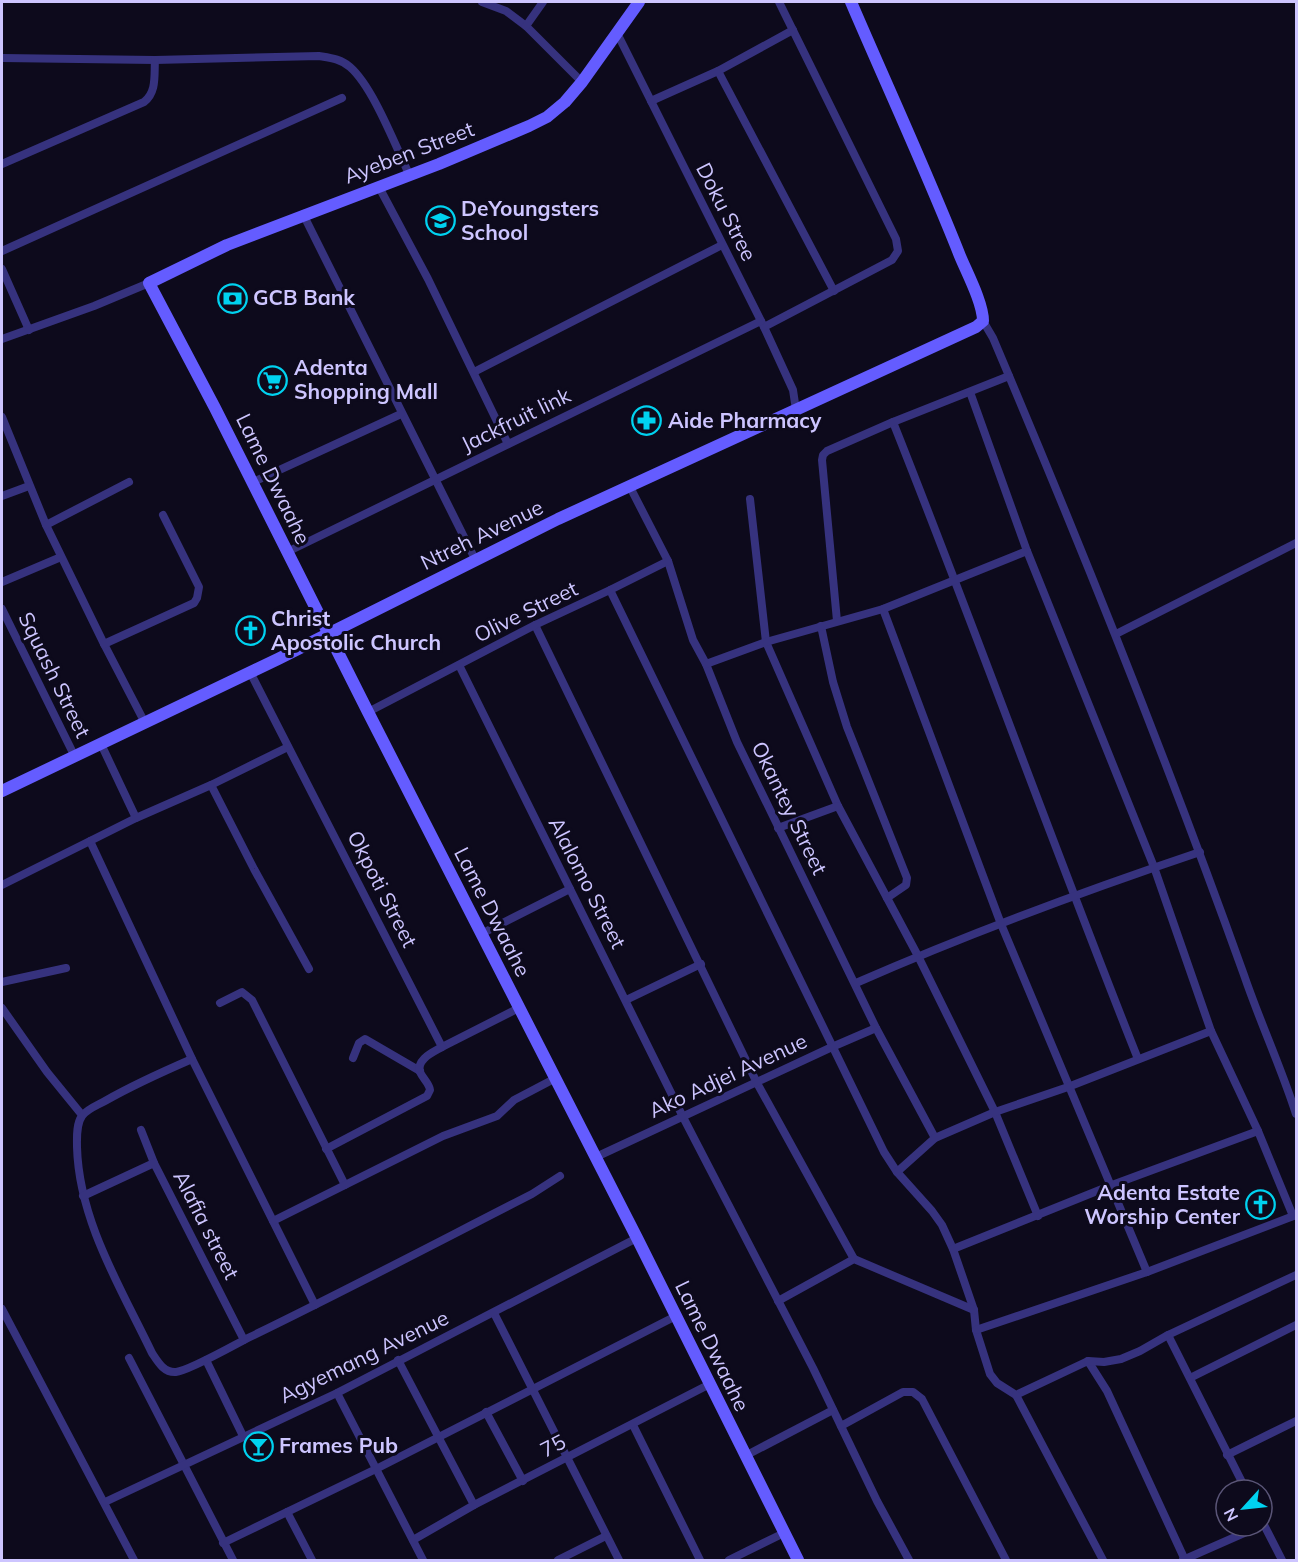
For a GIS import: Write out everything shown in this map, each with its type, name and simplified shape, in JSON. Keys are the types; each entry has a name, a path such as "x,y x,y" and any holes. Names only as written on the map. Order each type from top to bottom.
{"street":[{"path":"482,2 504,6 582,82"},
{"path":"526,26 543,2"},
{"name":"Ayeben Street","path":"149,283 227,245 479,147 547,117 565,102 582,82 639,2"},
{"path":"651,101 718,71 794,30 779,2"},
{"path":"851,2 948,226 983,321 993,338 1116,634 1200,852 1296,1114"},
{"name":"Jackfruit link","path":"287,552 508,444 834,291 892,260 898,251 896,239 794,30"},
{"name":"Doku Stree","path":"617,33 763,324 792,390 796,410"},
{"path":"2,57 155,60 320,56 338,60 350,67 368,88 409,174"},
{"path":"2,164 144,102 151,97 153,90 155,60"},
{"path":"718,71 834,291"},
{"path":"2,251 342,98"},
{"path":"379,187 474,372 508,444"},
{"path":"303,214 475,559"},
{"path":"474,372 722,244"},
{"path":"2,269 29,330"},
{"path":"2,339 94,306 149,283"},
{"name":"Lame Dwaahe","path":"149,283 253,482 798,1560"},
{"name":"Ntreh Avenue","path":"3,787 75,757 475,559 871,374 959,336 983,321"},
{"path":"837,621 823,455 827,451 893,422 1009,376"},
{"path":"970,392 1027,551 1154,867 1211,1031 1295,1216 1147,1272 976,1330"},
{"path":"253,482 401,414"},
{"path":"2,417 60,556 146,723"},
{"path":"893,422 956,580 1073,896 1138,1059"},
{"path":"46,525 129,482"},
{"path":"2,496 29,486"},
{"name":"Okantey Street","path":"630,487 668,561 693,640 706,664 737,742 876,1028 935,1138"},
{"path":"750,499 766,642 838,806 871,872 918,956 995,1112 1038,1216"},
{"path":"104,644 194,603 197,598 199,587 163,515"},
{"path":"1116,634 1296,543"},
{"path":"706,664 766,642 883,609 1027,551"},
{"path":"2,582 60,556"},
{"name":"Olive Street","path":"368,712 535,625 668,561"},
{"path":"610,590 884,1152 897,1172 942,1225 953,1249 974,1310 976,1330 990,1374 997,1383 1016,1395 1103,1560"},
{"name":"Squash Street","path":"2,609 75,757"},
{"path":"883,609 1001,924 1147,1272"},
{"path":"535,625 757,1083 855,1259 974,1310"},
{"path":"821,626 833,682 847,727 907,878 906,885 887,898"},
{"name":"Alalomo Street","path":"459,665 684,1117 909,1560"},
{"name":"Okpoti Street","path":"250,672 442,1047"},
{"path":"101,744 136,818"},
{"path":"2,885 136,818 211,785 288,747"},
{"path":"211,785 309,969"},
{"path":"778,828 838,806"},
{"path":"90,841 192,1059 315,1305"},
{"path":"856,983 918,956 1073,896 1200,852"},
{"path":"482,934 570,889"},
{"path":"626,1000 701,964"},
{"path":"2,982 66,968"},
{"path":"220,1003 242,992 252,1000 345,1185"},
{"path":"2,1008 41,1064 82,1115"},
{"path":"326,1149 427,1096 430,1090 429,1085 419,1065 425,1057 519,1008"},
{"name":"Ako Adjei Avenue","path":"596,1157 876,1028"},
{"path":"897,1172 935,1138 995,1112 1068,1087 1211,1031"},
{"path":"353,1058 359,1043 365,1039 420,1071"},
{"path":"192,1059 137,1083 82,1115 78,1126 78,1161 83,1196 99,1241 152,1353 165,1369 178,1372 206,1360 532,1194 560,1176"},
{"path":"273,1221 443,1136 497,1116 514,1100 554,1079"},
{"path":"141,1130 154,1163"},
{"path":"953,1249 1112,1185 1258,1131"},
{"name":"Alafia street","path":"83,1196 154,1163 244,1340"},
{"name":"Agyemang Avenue","path":"105,1503 337,1393 637,1238"},
{"path":"778,1301 855,1259"},
{"path":"1016,1395 1088,1361 1104,1362 1121,1359 1140,1351 1168,1335 1296,1275"},
{"path":"2,1309 134,1560"},
{"path":"494,1313 619,1560"},
{"path":"223,1543 376,1469 676,1316"},
{"path":"1190,1378 1296,1325"},
{"path":"1168,1335 1239,1478"},
{"path":"129,1358 233,1560"},
{"path":"206,1360 243,1436"},
{"path":"399,1360 474,1505"},
{"path":"1088,1361 1107,1391 1184,1560 1232,1538"},
{"name":"75","path":"413,1540 474,1505 710,1384"},
{"path":"840,1426 903,1392 913,1392 922,1399 1006,1560"},
{"path":"337,1393 423,1560"},
{"path":"745,1456 833,1410"},
{"path":"486,1412 523,1481"},
{"path":"1227,1455 1296,1421"},
{"path":"633,1425 700,1560"},
{"path":"287,1512 312,1560"},
{"path":"729,1560 784,1533"},
{"path":"558,1560 606,1536"},
{"path":"1270,1538 1282,1560"}],"place":[{"name":"DeYoungsters School","path":"440,221"},
{"name":"GCB Bank","path":"232,298"},
{"name":"Adenta Shopping Mall","path":"273,380"},
{"name":"Aide Pharmacy","path":"647,421"},
{"name":"Christ Apostolic Church","path":"250,631"},
{"name":"Adenta Estate Worship Center","path":"1261,1205"},
{"name":"Frames Pub","path":"258,1446"}]}
